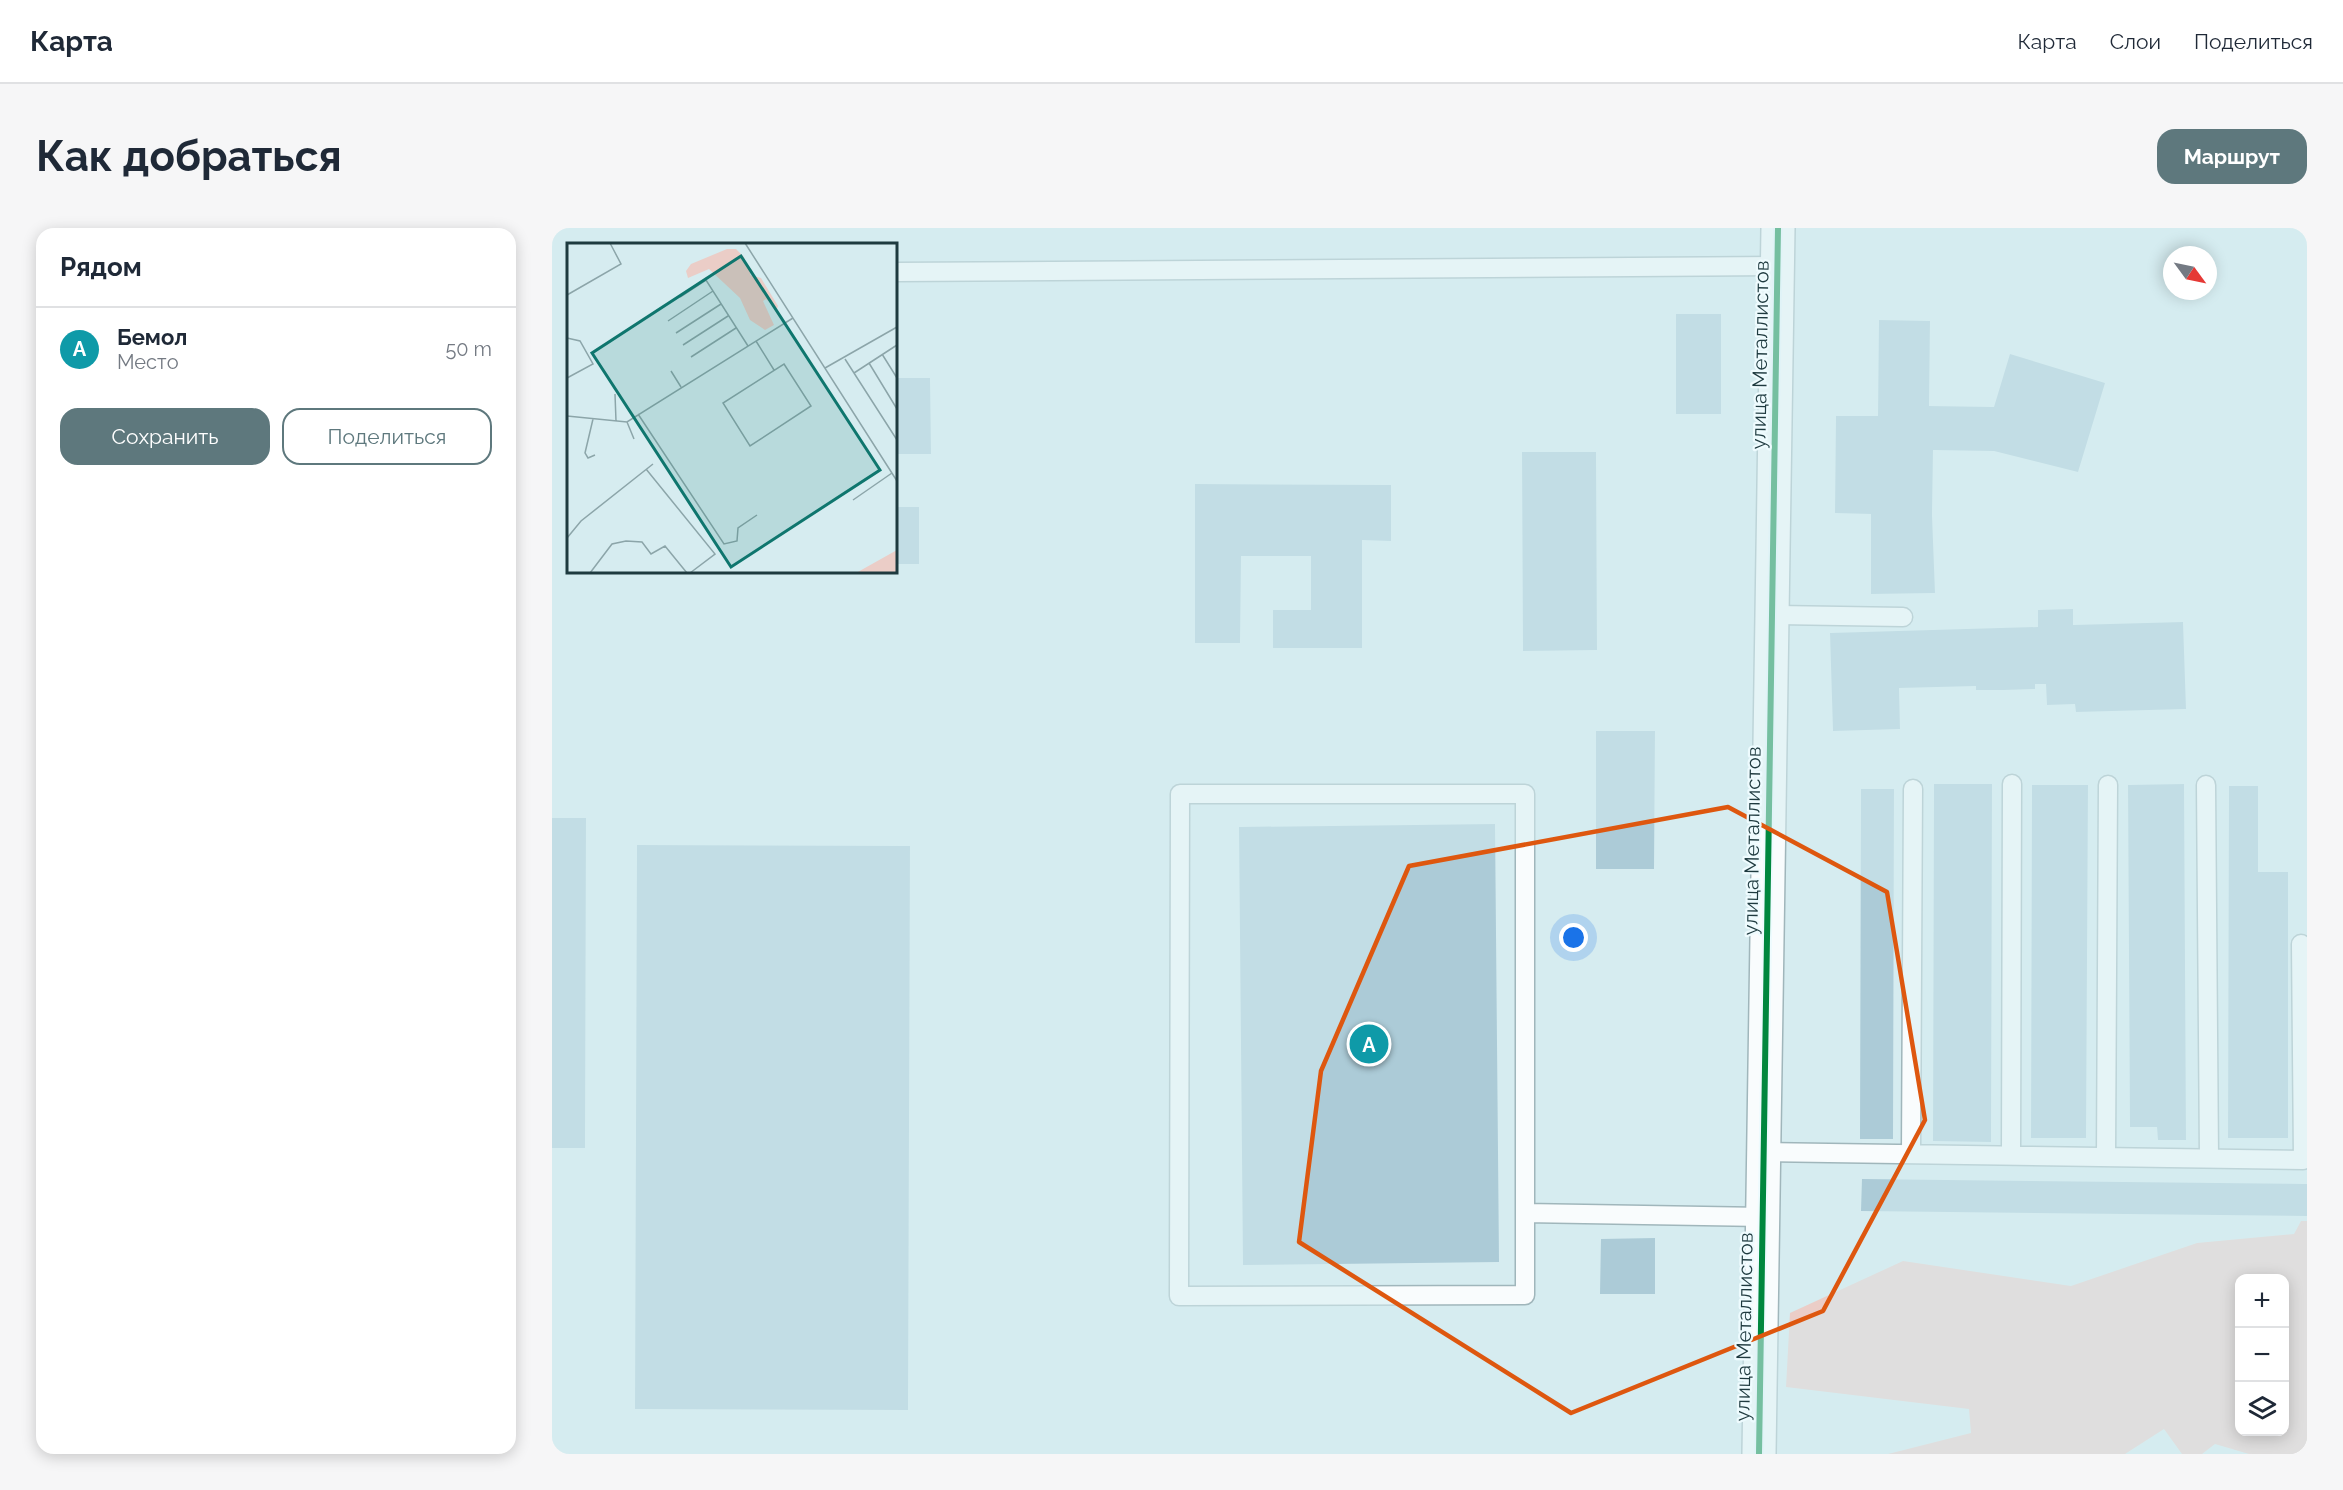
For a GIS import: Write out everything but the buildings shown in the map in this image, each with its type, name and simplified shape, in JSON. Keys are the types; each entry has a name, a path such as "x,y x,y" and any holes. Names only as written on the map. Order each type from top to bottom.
{"street":[{"name":"улица Металлистов","path":"1759,1454 1778,228"}],"lane":[{"path":"897,272 1778,266"},
{"path":"1772,615 1903,617"},
{"path":"2010,1155 2012,784"},
{"path":"2106,1157 2108,785"},
{"path":"2206,785 2209,1158"},
{"path":"1911,1154 1913,789"},
{"path":"1180,794 1526,794 1526,1214 1525,1295 1179,1296 1180,794"},
{"path":"1764,1152 2303,1160 2301,945"},
{"path":"1526,1214 1762,1217"}],"highlighted area":[{"path":"1728,807 1887,892 1925,1120 1823,1311 1571,1413 1299,1242 1321,1071 1409,866"}],"shaded area":[{"path":"2301,1221 2307,1221 2307,1454 2249,1454 2215,1444 2202,1454 2182,1454 2164,1429 2125,1454 1888,1454 1971,1433 1969,1409 1786,1387 1790,1313 1903,1261 2071,1286 2197,1243 2294,1234"}],"cycle path":[{"path":"1759,1454 1778,228"}],"place":[{"name":"Бемол","path":"1369,1044"}]}
